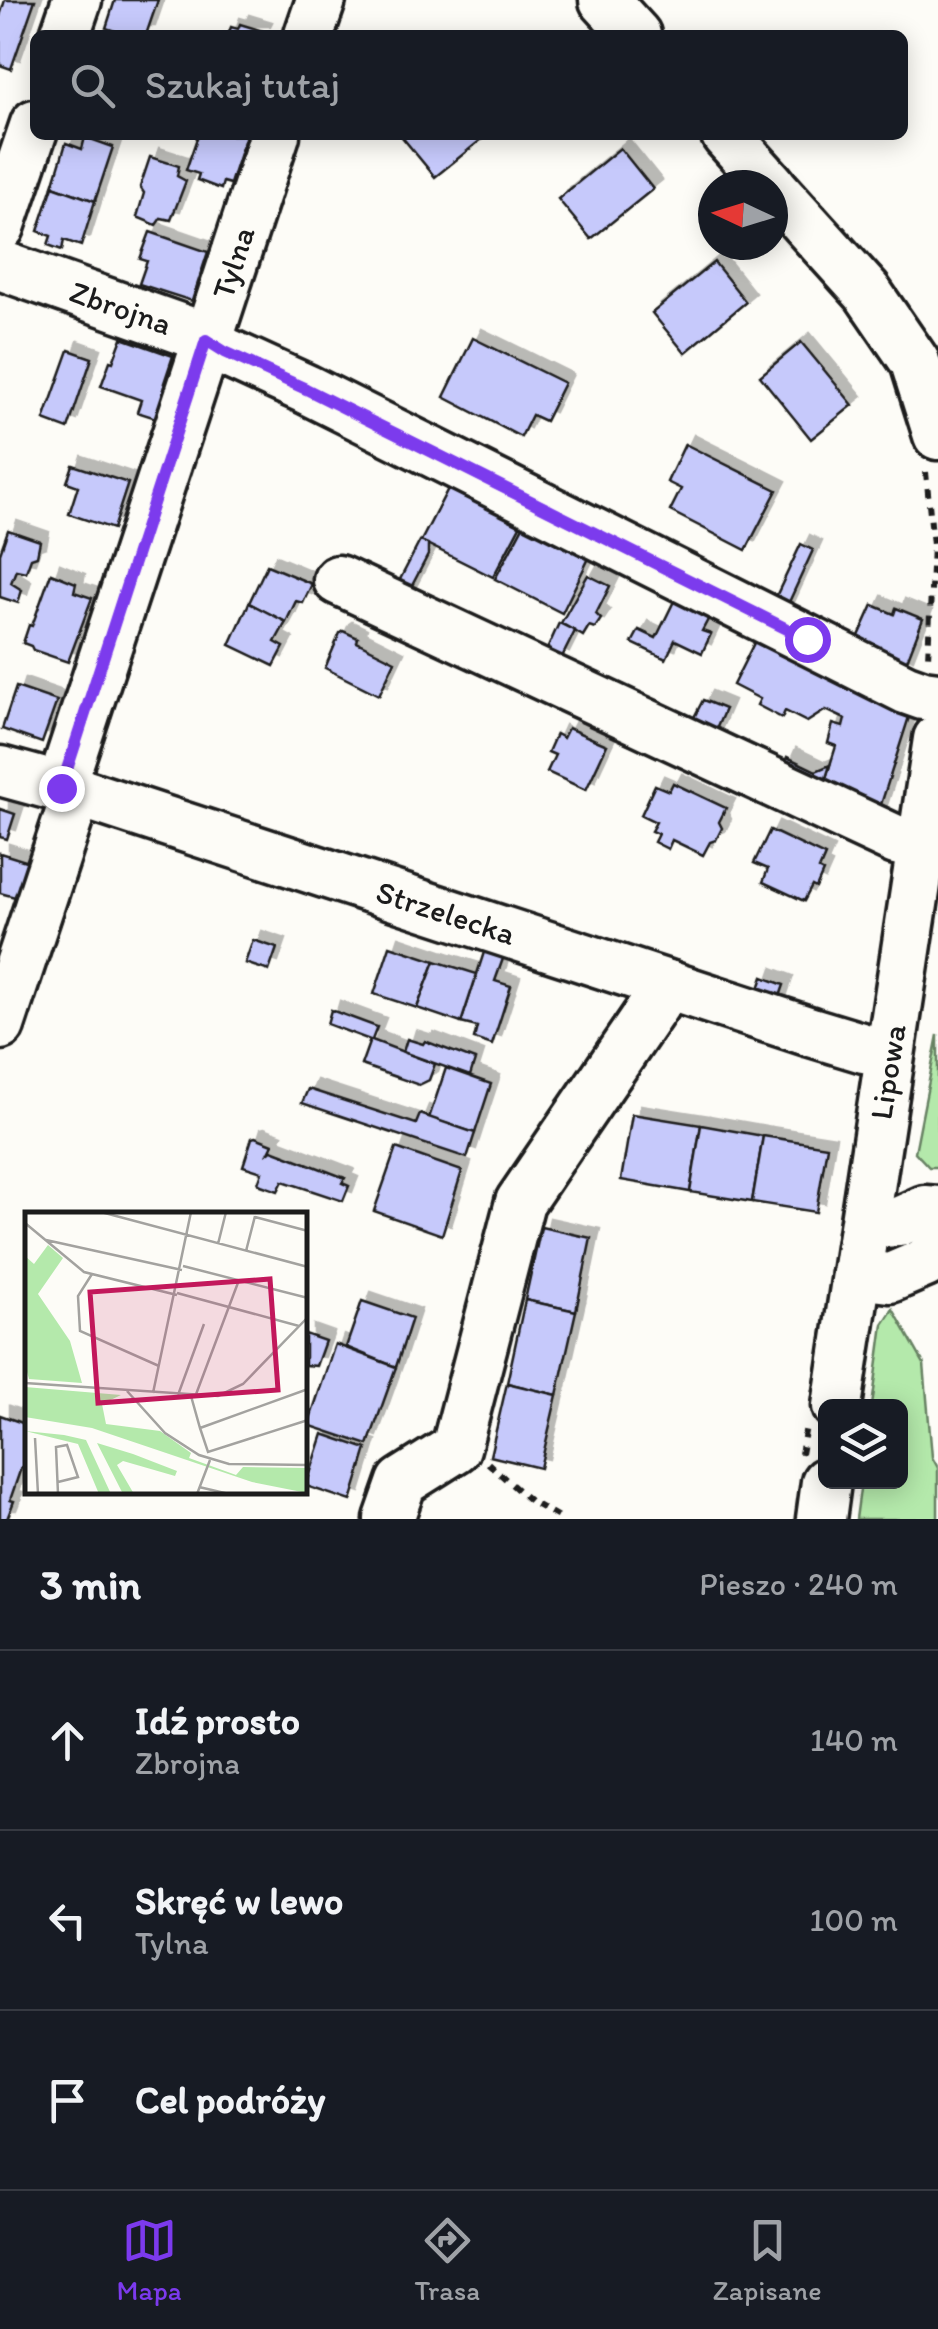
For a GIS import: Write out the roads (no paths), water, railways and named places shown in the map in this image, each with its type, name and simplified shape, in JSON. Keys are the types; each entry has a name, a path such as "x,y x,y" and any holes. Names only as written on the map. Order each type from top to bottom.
{"street":[{"path":"68,30 77,0"},
{"path":"311,30 321,0"},
{"path":"604,0 631,30"},
{"path":"0,228 30,139"},
{"name":"Tylna","path":"0,1025 206,340 273,140"},
{"path":"731,140 758,170"},
{"path":"788,204 866,292 916,362 938,435"},
{"name":"Zbrojna","path":"0,266 206,340 906,689 938,697"},
{"path":"338,580 896,840 923,846"},
{"name":"Lipowa","path":"839,1399 938,739"},
{"name":"Strzelecka","path":"0,771 69,790 810,1032 890,1052"},
{"path":"389,1519 402,1482 456,1448 520,1202 668,986"},
{"path":"876,1162 902,1182 934,1224"},
{"path":"865,1224 934,1224"},
{"path":"857,1274 890,1278 925,1263 934,1224"},
{"path":"821,1519 825,1489"}]}
